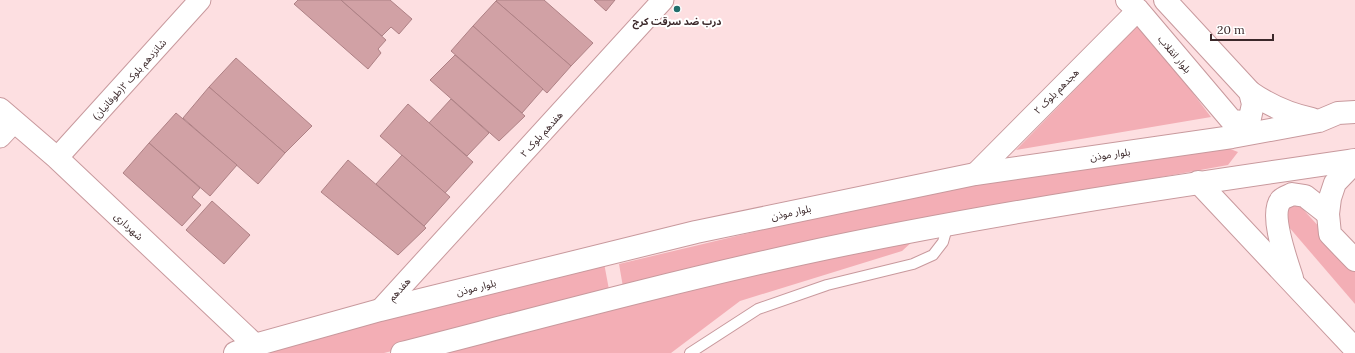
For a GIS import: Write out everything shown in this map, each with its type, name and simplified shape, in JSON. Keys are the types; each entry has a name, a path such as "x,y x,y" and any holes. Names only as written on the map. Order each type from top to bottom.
{"main road":[{"path":"1165,0 1250,92 1268,105 1284,112 1319,121"},
{"name":"بلوار انقلاب","path":"1132,5 1232,121 1243,122 1250,118 1253,104 1250,92"},
{"name":"بلوار موذن","path":"245,349 380,310 696,232 975,174 1232,137 1319,121 1338,114 1355,112"},
{"name":"شهرداری","path":"5,123 57,158 245,349"},
{"path":"402,353 799,254 948,224 1198,182 1355,161"},
{"path":"1355,161 1335,184 1330,198 1328,214 1330,234 1355,260"},
{"path":"1198,182 1355,349"},
{"path":"1296,286 1282,246 1277,211 1281,200 1292,194 1305,196 1328,214"}],"street":[{"name":"شانزدهم بلوک ۲(طوفانیان)","path":"57,158 200,0"},
{"name":"هفدهم بلوک ۲","path":"418,268 663,0"},
{"name":"هجدهم بلوک ۲","path":"975,174 1132,5"},
{"name":"هفدهم","path":"380,310 418,268"}],"lane":[{"path":"690,353 758,309 826,285 913,264 933,255 943,242 948,224"}],"shaded area":[{"path":"1140,23 1211,117 1016,150"},
{"path":"1220,145 1238,152 1228,165 929,219 623,287 619,264 774,227 927,193"},
{"path":"1292,203 1300,206 1355,266 1355,304 1282,219"},
{"path":"913,241 902,251 740,301 671,353 426,353 620,303"},
{"path":"604,263 610,295 384,353 253,353"}],"building":[{"path":"298,0 341,0 386,40 378,49 381,53 368,69 294,4"},
{"path":"341,0 390,0 412,19 399,34 391,27 382,36"},
{"path":"544,0 593,43 571,66 496,1"},
{"path":"594,0 615,0 606,11"},
{"path":"496,1 571,66 547,93 473,26"},
{"path":"473,26 543,89 522,113 451,51"},
{"path":"455,55 525,116 499,141 430,80"},
{"path":"236,58 312,126 285,153 209,87"},
{"path":"209,87 285,153 258,184 183,118"},
{"path":"451,99 489,133 467,156 429,123"},
{"path":"408,104 473,162 445,193 380,136"},
{"path":"176,113 237,165 210,196 149,143"},
{"path":"149,143 200,188 192,197 201,205 182,226 123,173"},
{"path":"402,155 450,197 424,226 376,184"},
{"path":"348,160 426,228 398,255 321,192"},
{"path":"212,201 250,235 224,264 186,230"}],"place":[{"name":"درب ضد سرقت کرج","path":"677,9"}]}
